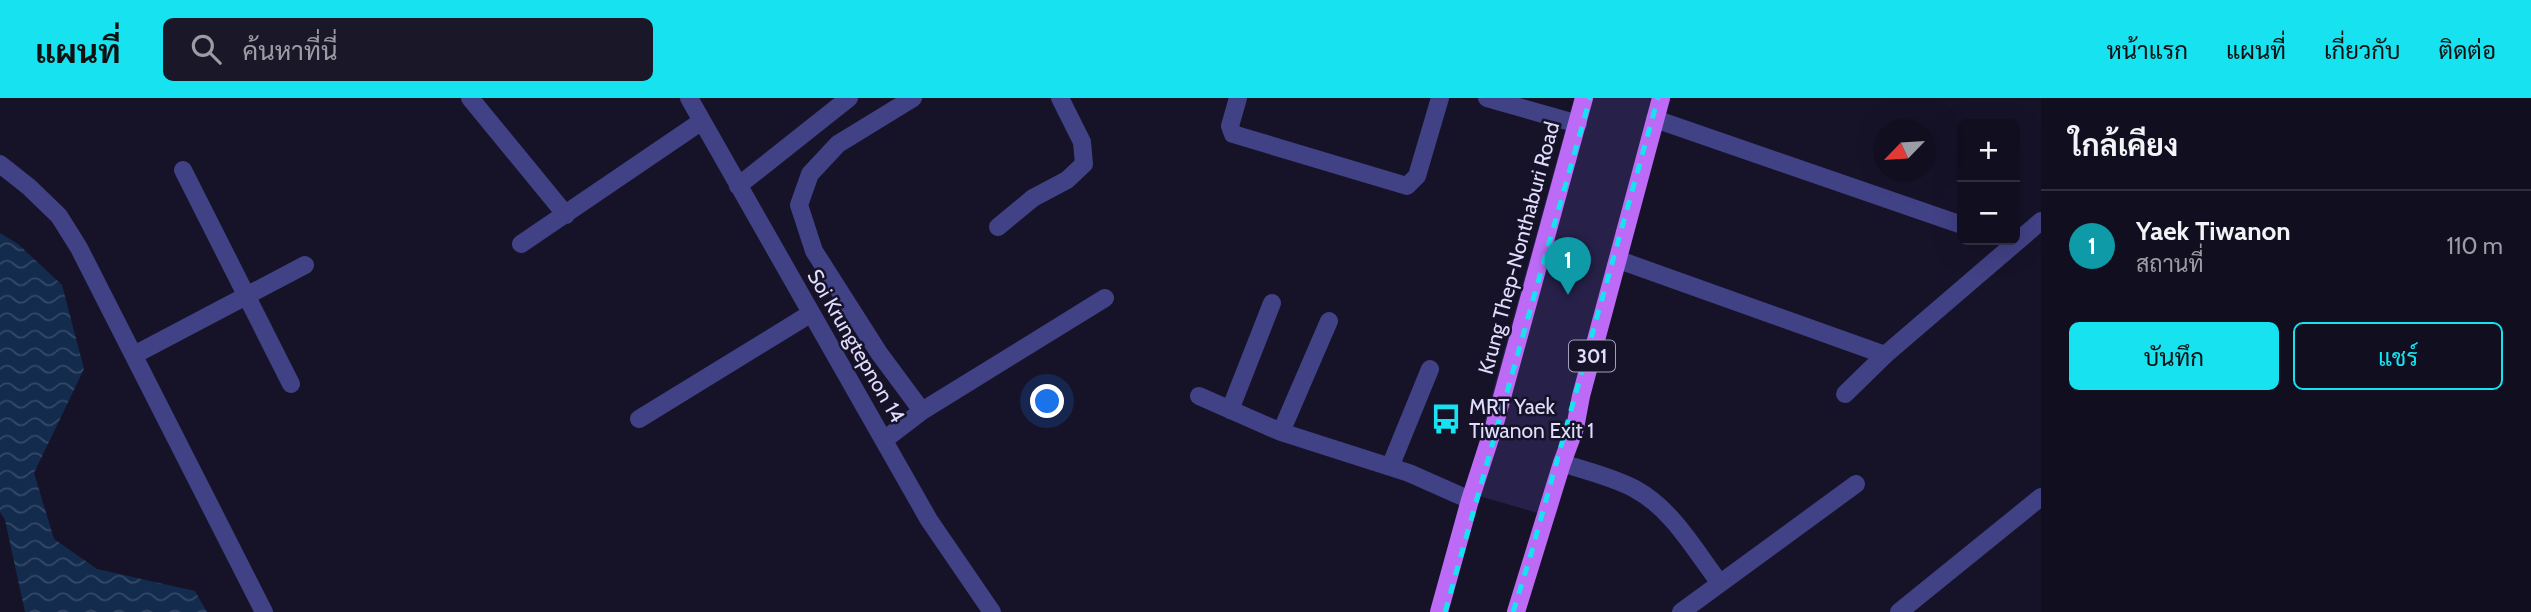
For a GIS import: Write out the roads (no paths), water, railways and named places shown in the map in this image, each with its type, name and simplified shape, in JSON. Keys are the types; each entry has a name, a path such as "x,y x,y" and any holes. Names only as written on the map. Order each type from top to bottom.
{"main road":[{"name":"Krung Thep-Nonthaburi Road","path":"1439,612 1470,499 1495,423 1584,98"},
{"name":"301","path":"1516,612 1575,428 1581,396 1661,98"}],"street":[{"path":"470,98 566,215"},
{"name":"Soi Krungtepnon 14","path":"689,98 929,520 992,612"},
{"path":"738,186 849,98"},
{"path":"912,98 838,144 810,174 799,205 814,251 880,353 922,411"},
{"path":"998,228 1033,198 1067,180 1084,164 1082,142 1060,98"},
{"path":"1238,98 1230,126 1233,134 1407,186 1417,176 1440,98"},
{"path":"1487,98 1578,124"},
{"path":"1655,119 1957,223"},
{"path":"521,244 702,121"},
{"path":"0,164 59,216 79,248 264,612"},
{"path":"183,170 291,384"},
{"path":"2020,236 2041,221"},
{"path":"1845,394 2008,245"},
{"path":"1619,260 1885,355"},
{"path":"134,355 305,265"},
{"path":"884,440 922,411 1105,298"},
{"path":"1230,410 1272,303"},
{"path":"639,419 810,314"},
{"path":"1281,432 1329,321"},
{"path":"1390,467 1430,369"},
{"path":"1199,396 1281,432 1390,467 1470,499"},
{"path":"1562,463 1633,488 1654,501 1673,520 1718,582"},
{"path":"1681,612 1718,582 1856,484"},
{"path":"1899,612 2041,497"}],"water":[{"path":"0,233 18,244 62,285 84,369 34,473 54,539 97,569 195,591 207,612 25,612 5,520 0,512"}],"railway":[{"path":"1445,612 1590,98"},
{"path":"1513,612 1658,98"}],"place":[{"name":"Yaek Tiwanon","path":"1568,295"},
{"name":"MRT Yaek Tiwanon Exit 1","path":"1446,419"}]}
